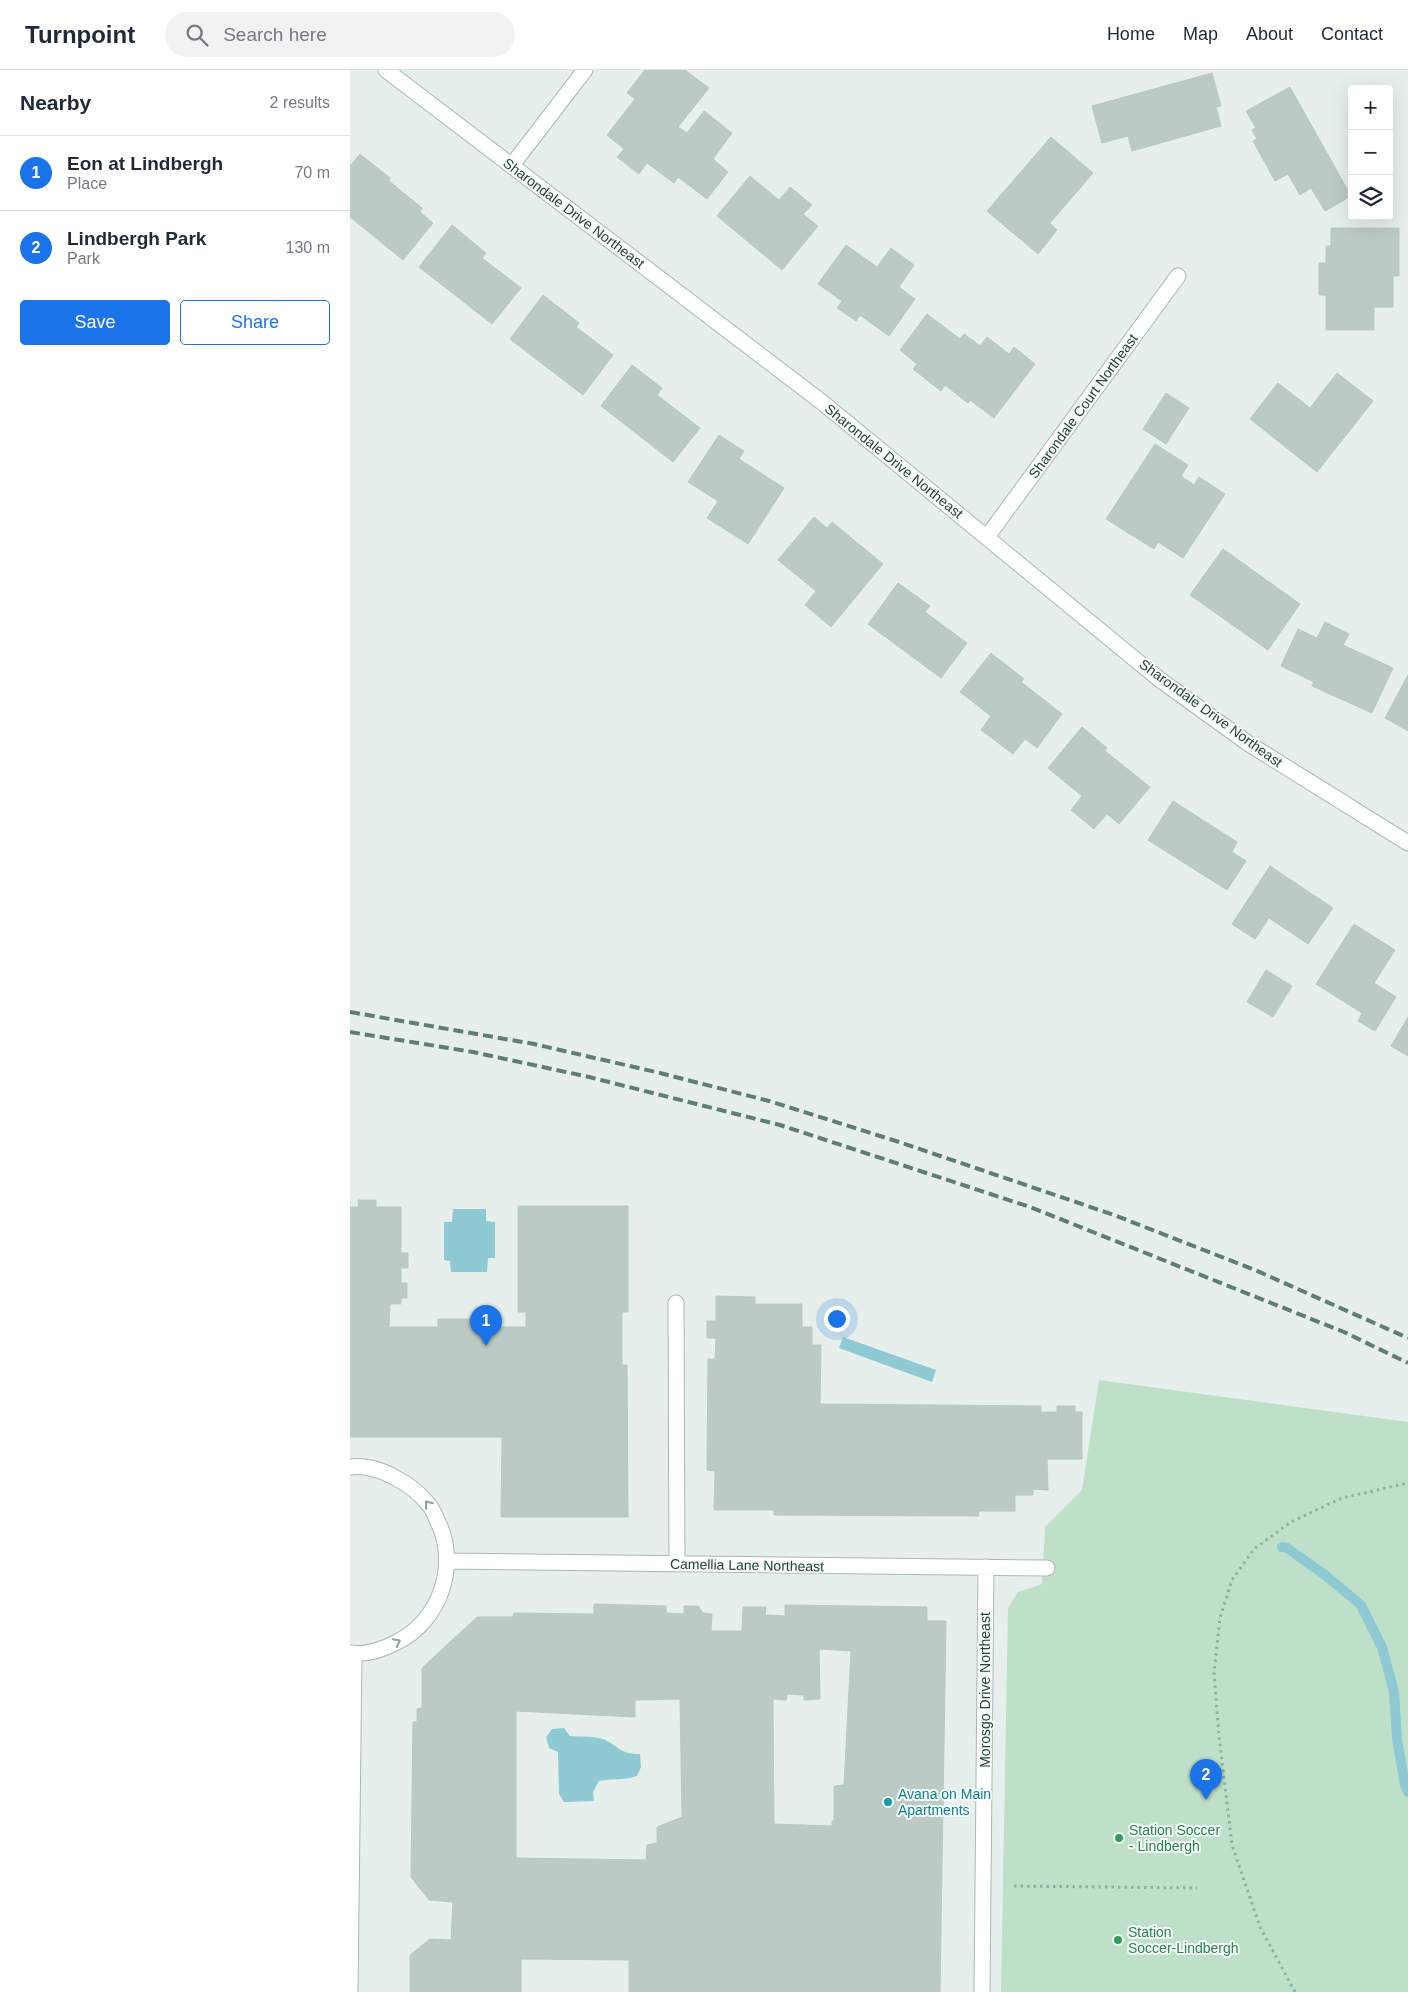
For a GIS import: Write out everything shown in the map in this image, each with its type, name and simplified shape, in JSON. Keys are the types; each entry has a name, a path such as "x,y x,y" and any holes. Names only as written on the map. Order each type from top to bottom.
{"street":[{"name":"Sharondale Drive Northeast","path":"386,70 823,403 1159,679 1241,739 1408,843"},
{"path":"512,165 585,70"},
{"name":"Sharondale Court Northeast","path":"987,537 1178,276"},
{"path":"676,1302 677,1564"},
{"path":"350,1467 356,1466 384,1472 410,1485 430,1506 443,1532 447,1561 443,1590 429,1616 409,1636 382,1650 352,1653 350,1992"},
{"name":"Camellia Lane Northeast","path":"447,1561 1047,1568"},
{"name":"Morosgo Drive Northeast","path":"982,1992 986,1568"}],"path":[{"path":"1295,1992 1260,1927 1232,1845 1219,1736 1214,1673 1220,1618 1232,1580 1254,1549 1291,1522 1342,1498 1408,1484"},
{"path":"1014,1886 1197,1888"}],"green space":[{"path":"1099,1380 1408,1422 1408,1992 1001,1992 1008,1608 1018,1592 1042,1584 1045,1527 1082,1490"}],"water":[{"path":"453,1209 486,1209 486,1221 495,1222 495,1258 488,1258 487,1272 451,1272 450,1261 444,1260 444,1222 452,1222"},
{"path":"843,1337 936,1370 932,1382 839,1348"},
{"path":"564,1728 570,1736 599,1738 626,1752 640,1754 641,1767 637,1776 599,1781 593,1792 594,1801 564,1802 559,1794 558,1752 549,1748 546,1737 552,1729"}],"building":[{"path":"645,70 685,70 709,88 678,127 687,133 704,111 732,133 713,159 728,172 707,199 678,177 674,183 647,163 639,174 617,157 624,149 607,135 635,99 627,93"},
{"path":"1212,73 1221,106 1216,107 1221,126 1132,151 1128,136 1102,143 1092,106"},
{"path":"1290,87 1348,191 1348,198 1325,211 1311,188 1300,195 1288,174 1275,181 1253,141 1257,139 1252,130 1256,128 1246,111"},
{"path":"1051,137 1093,173 1050,223 1057,230 1038,254 987,211"},
{"path":"360,154 390,178 389,181 422,208 420,212 433,223 403,260 350,217 350,166"},
{"path":"750,176 779,200 790,187 812,205 803,214 818,226 782,270 717,216"},
{"path":"452,225 486,253 482,258 521,288 492,324 419,267"},
{"path":"1331,228 1399,228 1399,276 1393,276 1393,307 1374,307 1374,330 1326,330 1326,295 1319,295 1319,263 1326,263 1326,246 1331,246"},
{"path":"846,245 877,267 891,248 914,265 899,287 915,299 889,336 860,315 856,321 837,308 842,301 818,284"},
{"path":"543,295 579,323 576,327 613,355 583,395 510,339"},
{"path":"927,314 960,339 964,334 980,346 987,337 1009,354 1014,347 1035,364 994,418 970,400 968,403 945,385 941,391 913,369 917,364 900,350"},
{"path":"632,365 662,388 657,395 700,428 673,462 601,406"},
{"path":"1337,373 1373,401 1317,472 1250,419 1278,383 1310,408"},
{"path":"1166,393 1189,408 1166,444 1143,429"},
{"path":"719,435 744,451 739,459 784,488 748,544 707,518 718,501 688,482"},
{"path":"1155,444 1188,465 1181,476 1194,485 1199,477 1225,494 1183,558 1158,542 1154,549 1106,519"},
{"path":"814,517 827,528 832,522 883,564 831,627 805,605 816,591 778,560"},
{"path":"1223,549 1300,604 1268,650 1190,595"},
{"path":"898,583 930,606 925,612 967,643 941,678 868,624"},
{"path":"1325,622 1349,634 1343,645 1393,668 1372,713 1312,686 1314,682 1281,666 1298,629 1317,638"},
{"path":"991,653 1024,679 1021,682 1062,714 1037,748 1025,739 1013,754 981,730 991,716 960,692"},
{"path":"1408,675 1408,731 1385,718"},
{"path":"1082,727 1107,748 1105,751 1150,787 1119,824 1107,814 1094,829 1071,810 1082,796 1048,768"},
{"path":"1173,801 1237,842 1232,852 1246,861 1227,890 1148,840"},
{"path":"1270,866 1333,908 1308,944 1269,918 1255,939 1232,924"},
{"path":"1354,924 1395,950 1374,983 1396,997 1375,1031 1358,1021 1362,1013 1316,984"},
{"path":"1266,970 1292,986 1273,1017 1247,1002"},
{"path":"1408,1017 1408,1056 1391,1046"},
{"path":"358,1200 376,1200 376,1207 401,1207 401,1253 408,1253 408,1268 401,1268 401,1283 407,1283 407,1298 401,1298 401,1304 390,1304 389,1327 438,1327 438,1319 471,1319 471,1327 526,1327 526,1312 518,1312 518,1206 628,1206 628,1312 622,1312 622,1365 627,1365 628,1517 501,1517 502,1437 350,1437 350,1207 359,1207"},
{"path":"716,1296 755,1297 755,1304 802,1304 802,1327 812,1327 812,1345 821,1345 820,1404 1041,1406 1041,1412 1057,1412 1057,1406 1075,1406 1075,1412 1082,1412 1082,1459 1047,1459 1048,1490 1033,1489 1033,1495 1015,1495 1015,1511 978,1511 979,1516 774,1515 774,1510 714,1510 715,1471 707,1470 708,1359 715,1359 716,1338 707,1338 707,1321 716,1321"},
{"name":"Avana on Main Apartments","path":"594,1604 666,1606 666,1613 684,1614 684,1606 698,1606 703,1613 712,1614 711,1631 742,1631 743,1607 766,1607 765,1615 785,1616 785,1605 927,1607 927,1621 946,1621 940,1992 629,1992 629,1960 521,1959 521,1992 410,1992 410,1955 430,1939 451,1940 453,1902 429,1900 411,1877 413,1722 417,1722 417,1709 422,1708 422,1668 477,1617 513,1617 514,1613 594,1614","holes":["819,1649 851,1651 844,1785 834,1786 834,1821 832,1821 832,1826 774,1824 773,1699 786,1700 787,1694 804,1695 804,1700 820,1699","680,1699 682,1817 657,1827 657,1843 647,1845 646,1860 516,1858 516,1711 635,1717 635,1700"]}],"waterway":[{"path":"1282,1547 1287,1548 1325,1575 1361,1605 1382,1647 1394,1692 1397,1739 1405,1785 1408,1792"}],"railway":[{"path":"350,1012 534,1044 660,1073 769,1101 896,1141 1114,1215 1255,1270 1408,1338"},
{"path":"350,1032 473,1052 589,1077 780,1125 1030,1207 1344,1332 1408,1363"}],"place":[{"name":"Eon at Lindbergh","path":"486,1346"},
{"name":"Lindbergh Park","path":"1206,1800"},
{"name":"Avana on Main Apartments","path":"888,1802"},
{"name":"Station Soccer - Lindbergh","path":"1119,1838"},
{"name":"Station Soccer-Lindbergh","path":"1118,1940"}]}
